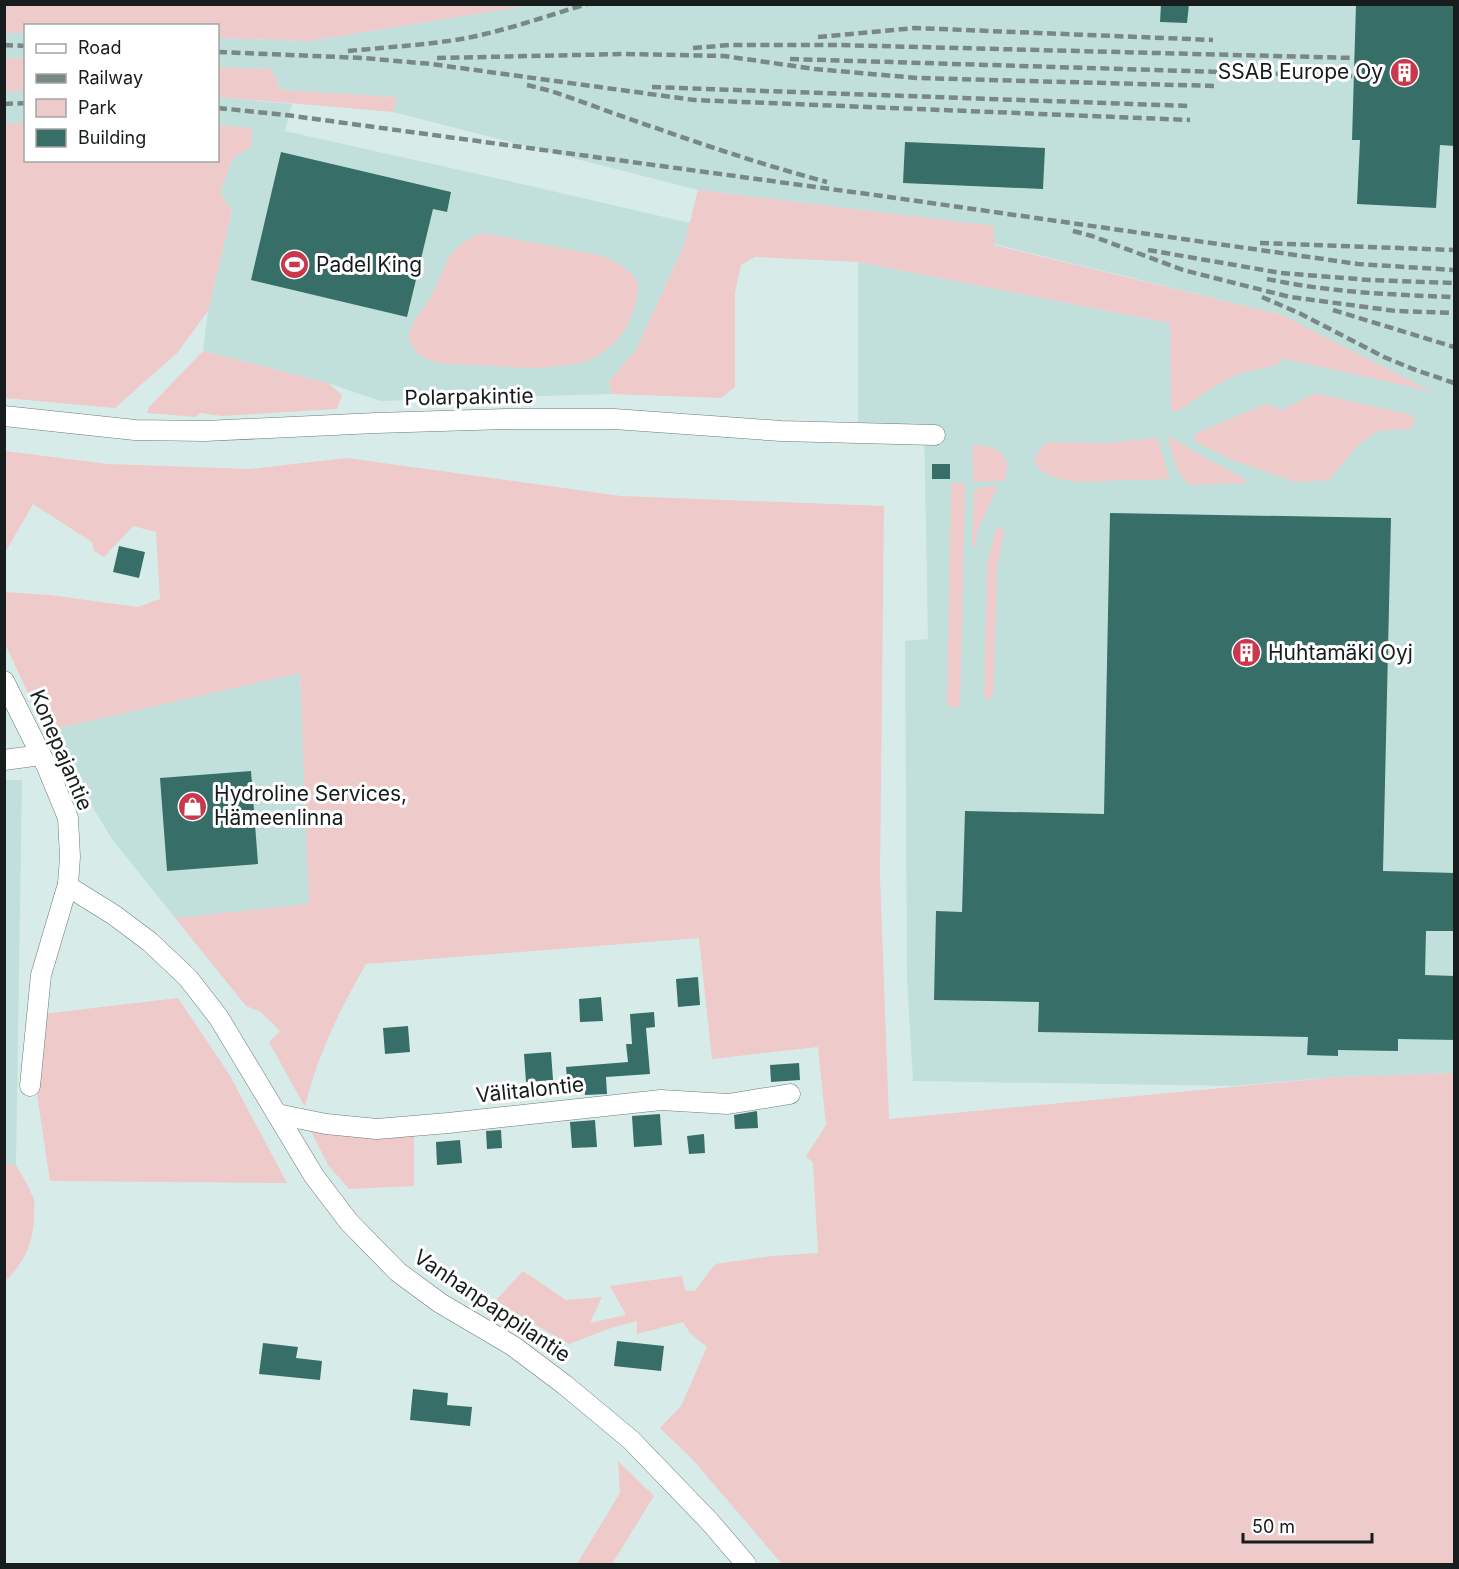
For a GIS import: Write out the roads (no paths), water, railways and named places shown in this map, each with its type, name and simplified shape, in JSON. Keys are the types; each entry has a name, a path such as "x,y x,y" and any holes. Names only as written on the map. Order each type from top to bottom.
{"street":[{"name":"Polarpakintie","path":"4,416 135,430 205,431 506,419 602,419 782,431 936,435"},
{"name":"Konepajantie","path":"4,681 68,818 70,857 68,884 41,975 30,1086"},
{"path":"4,760 40,755"},
{"name":"Vanhanpappilantie","path":"68,884 69,887 114,915 150,942 188,978 219,1018 314,1176 349,1222 398,1272 440,1303 513,1346 631,1440 710,1522 746,1564"},
{"name":"Välitalontie","path":"277,1114 326,1124 377,1129 448,1124 661,1100 728,1104 789,1094"}],"railway":[{"path":"348,51 467,38 587,4"},
{"path":"818,37 915,28 1213,40"},
{"path":"4,45 24,46"},
{"path":"693,48 730,45 839,45 1355,58"},
{"path":"219,52 363,58 431,64 694,100 1190,120"},
{"path":"437,58 624,54 724,56 815,69 917,78 1215,86"},
{"path":"790,59 1354,76"},
{"path":"527,85 551,91 722,151 827,182"},
{"path":"652,87 1190,106"},
{"path":"4,104 24,103"},
{"path":"219,108 286,115 882,196 1358,264 1454,270"},
{"path":"1073,231 1183,270 1290,297 1396,311 1454,313"},
{"path":"1260,243 1454,250"},
{"path":"1148,250 1281,273 1369,280 1454,283"},
{"path":"1267,279 1337,290 1454,297"},
{"path":"1262,297 1301,314 1384,357 1454,383"},
{"path":"1333,310 1454,347"}],"place":[{"name":"SSAB Europe Oy","path":"1404,72"},
{"name":"Padel King","path":"295,265"},
{"name":"Huhtamäki Oyj","path":"1247,653"},
{"name":"Hydroline Services, Hämeenlinna","path":"193,806"}]}
